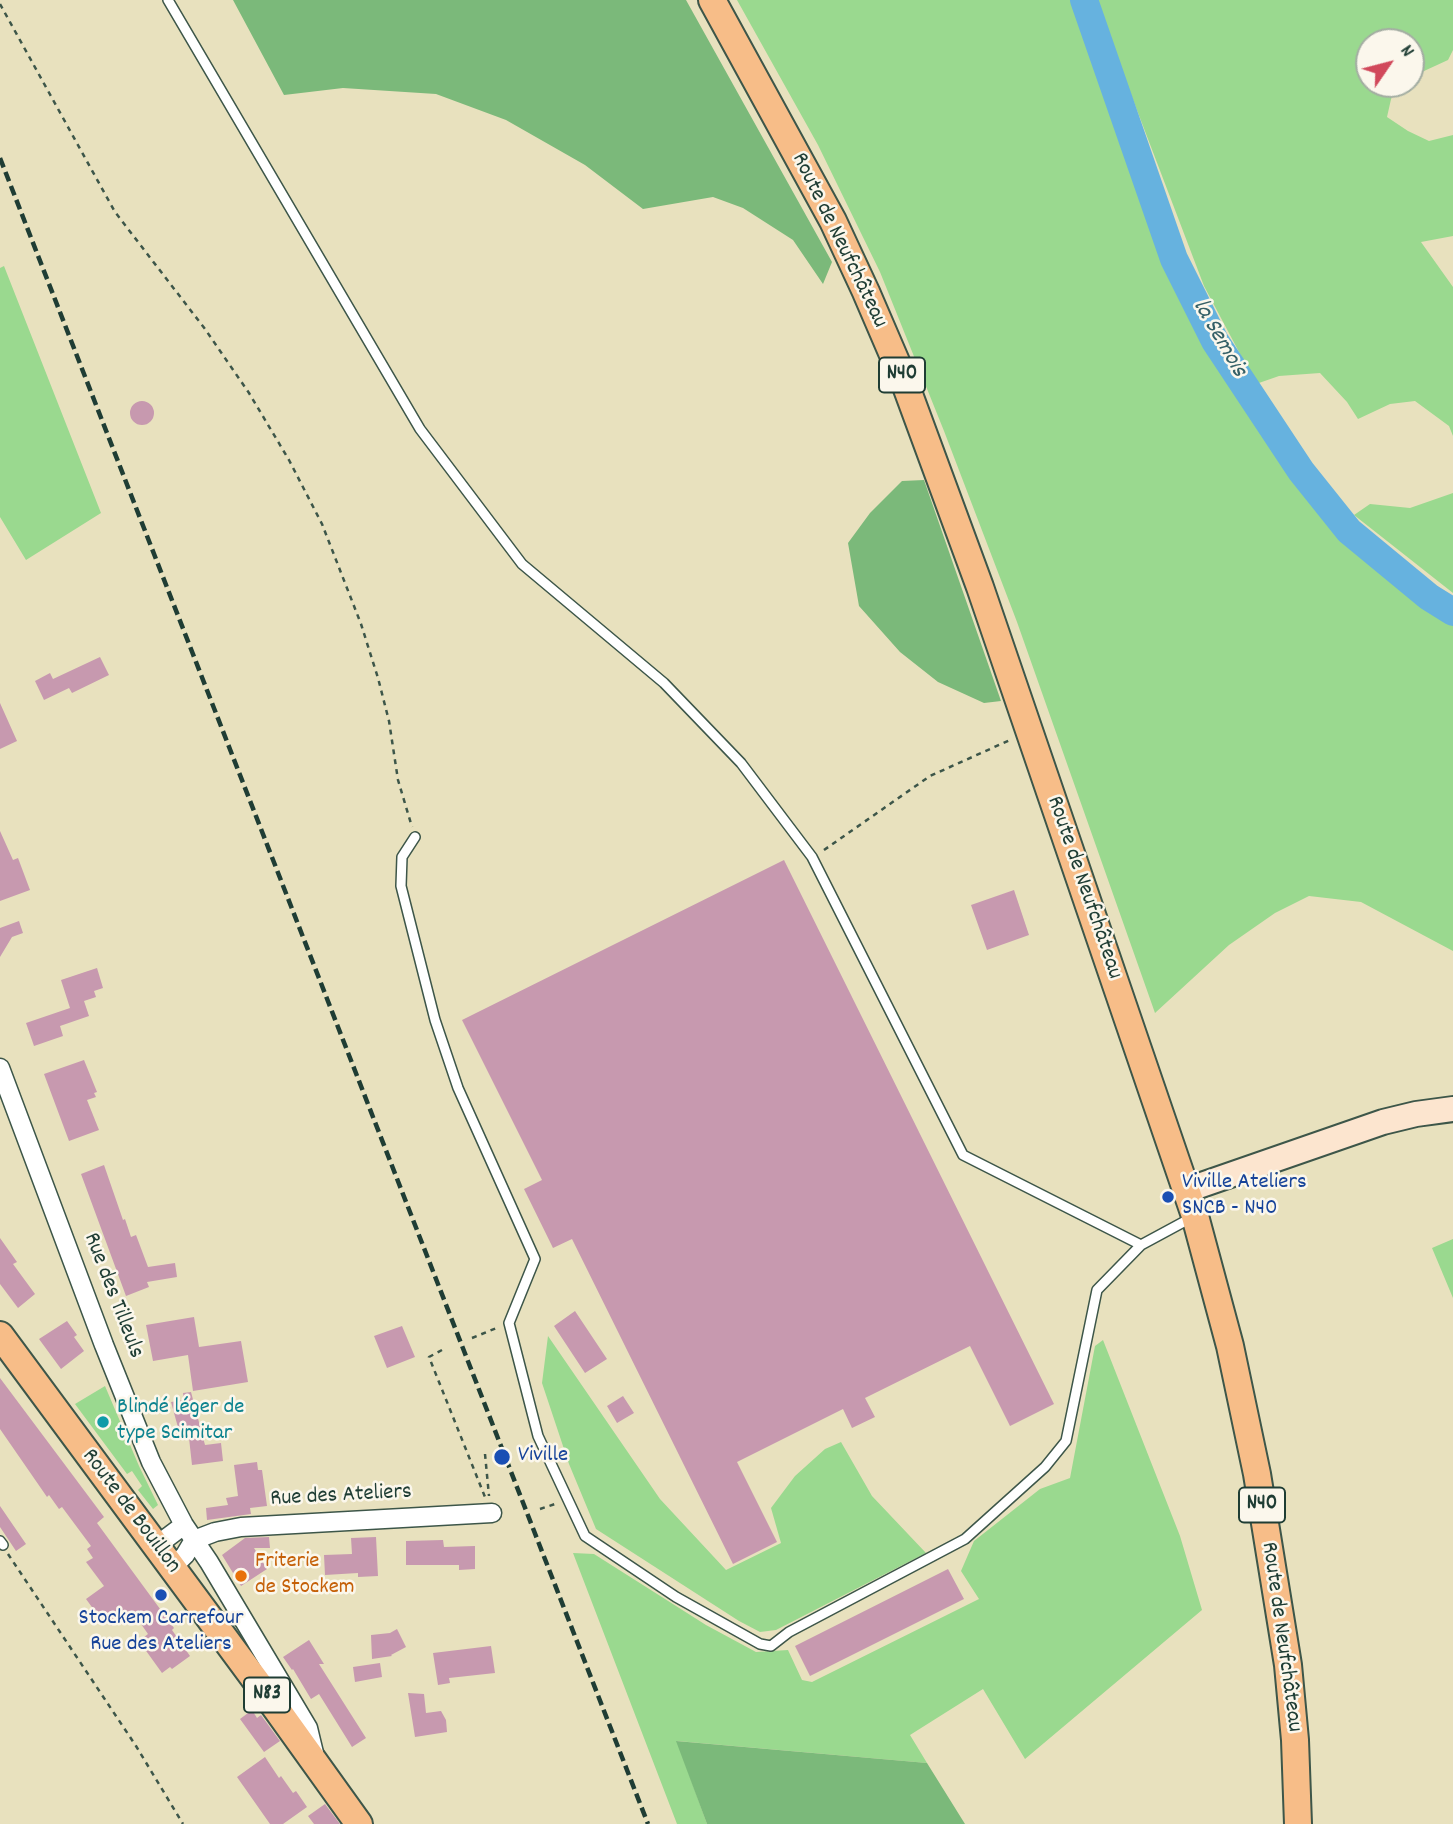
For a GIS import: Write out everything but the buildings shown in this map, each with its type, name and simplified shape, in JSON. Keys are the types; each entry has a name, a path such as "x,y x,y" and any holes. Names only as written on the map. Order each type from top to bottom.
{"main road":[{"name":"Route de Neufchâteau","path":"712,0 833,221 866,292 945,488 1187,1190 1230,1346 1257,1474 1288,1665 1298,1824"},
{"name":"Route de Bouillon","path":"0,1335 359,1824"}],"street":[{"name":"Rue des Tilleuls","path":"2,1077 146,1449 189,1533 308,1728 316,1762"},
{"path":"1187,1190 1383,1122 1453,1109"},
{"name":"Rue des Ateliers","path":"189,1533 241,1527 492,1513"},
{"path":"156,1546 189,1533"},
{"path":"172,1568 185,1555 189,1533"}],"lane":[{"path":"168,0 420,429 522,564 664,683 741,763 812,857 962,1155 1141,1245"},
{"path":"415,837 402,858 401,886 435,1020 458,1088 535,1259 509,1323 538,1436 585,1536 676,1597 760,1644 771,1646 789,1632 965,1539 1045,1468 1066,1441 1097,1290 1141,1245 1195,1216"}],"path":[{"path":"0,4 115,212 205,329 249,393 289,460 321,524 361,624 378,678 389,721 398,780 407,802 415,837"},
{"path":"812,857 930,776 1029,732"},
{"path":"472,1338 509,1323"},
{"path":"442,1350 429,1357 492,1513"},
{"path":"485,1454 492,1513"},
{"path":"540,1509 568,1500"},
{"path":"1,1543 136,1746 183,1824"}],"green space":[{"path":"233,0 686,0 832,262 823,284 793,240 743,208 713,197 643,209 585,165 506,120 436,94 343,88 284,95"},
{"path":"737,0 1074,0 1164,263 1204,348 1292,476 1342,541 1421,606 1453,625 1453,951 1361,902 1309,896 1275,913 1229,945 1155,1013 1017,622 880,272 818,145"},
{"path":"1095,0 1453,0 1453,50 1448,60 1425,71 1425,28 1355,28 1355,98 1391,98 1387,117 1429,141 1453,135 1453,236 1421,242 1453,287 1453,436 1449,426 1415,401 1390,404 1358,419 1347,402 1320,373 1279,376 1256,384 1204,286"},
{"path":"4,266 101,513 26,560 0,517 0,268"},
{"path":"924,480 1001,701 984,703 938,682 900,652 859,606 848,543 870,513 902,481"},
{"path":"1453,493 1453,593 1354,515 1370,504 1410,508"},
{"path":"1453,1239 1453,1298 1432,1248"},
{"path":"548,1336 660,1499 726,1570 781,1543 771,1508 795,1476 825,1449 841,1442 872,1496 926,1553 776,1630 760,1632 739,1621 596,1529 569,1464 542,1383"},
{"path":"1103,1340 1180,1536 1202,1610 1025,1759 983,1689 910,1735 927,1763 677,1741 707,1824 677,1824 573,1553 594,1554 706,1625 756,1652 788,1650 802,1680 812,1682 979,1599 961,1571 974,1541 1040,1489 1070,1478 1095,1346"},
{"path":"105,1386 158,1505 153,1509 138,1490 142,1486 132,1471 127,1474 75,1404"},
{"path":"676,1741 927,1763 965,1824 707,1824"}],"waterway":[{"name":"la Semois","path":"1084,0 1174,259 1215,341 1301,471 1349,531 1429,597 1453,612"}],"railway":[{"path":"0,158 648,1824"}],"place":[{"name":"Viville Ateliers SNCB - N40","path":"1168,1197"},
{"name":"Blindé léger de type Scimitar","path":"103,1422"},
{"name":"Viville","path":"502,1457"},
{"name":"Friterie de Stockem","path":"241,1576"},
{"name":"Stockem Carrefour Rue des Ateliers","path":"161,1595"}]}
